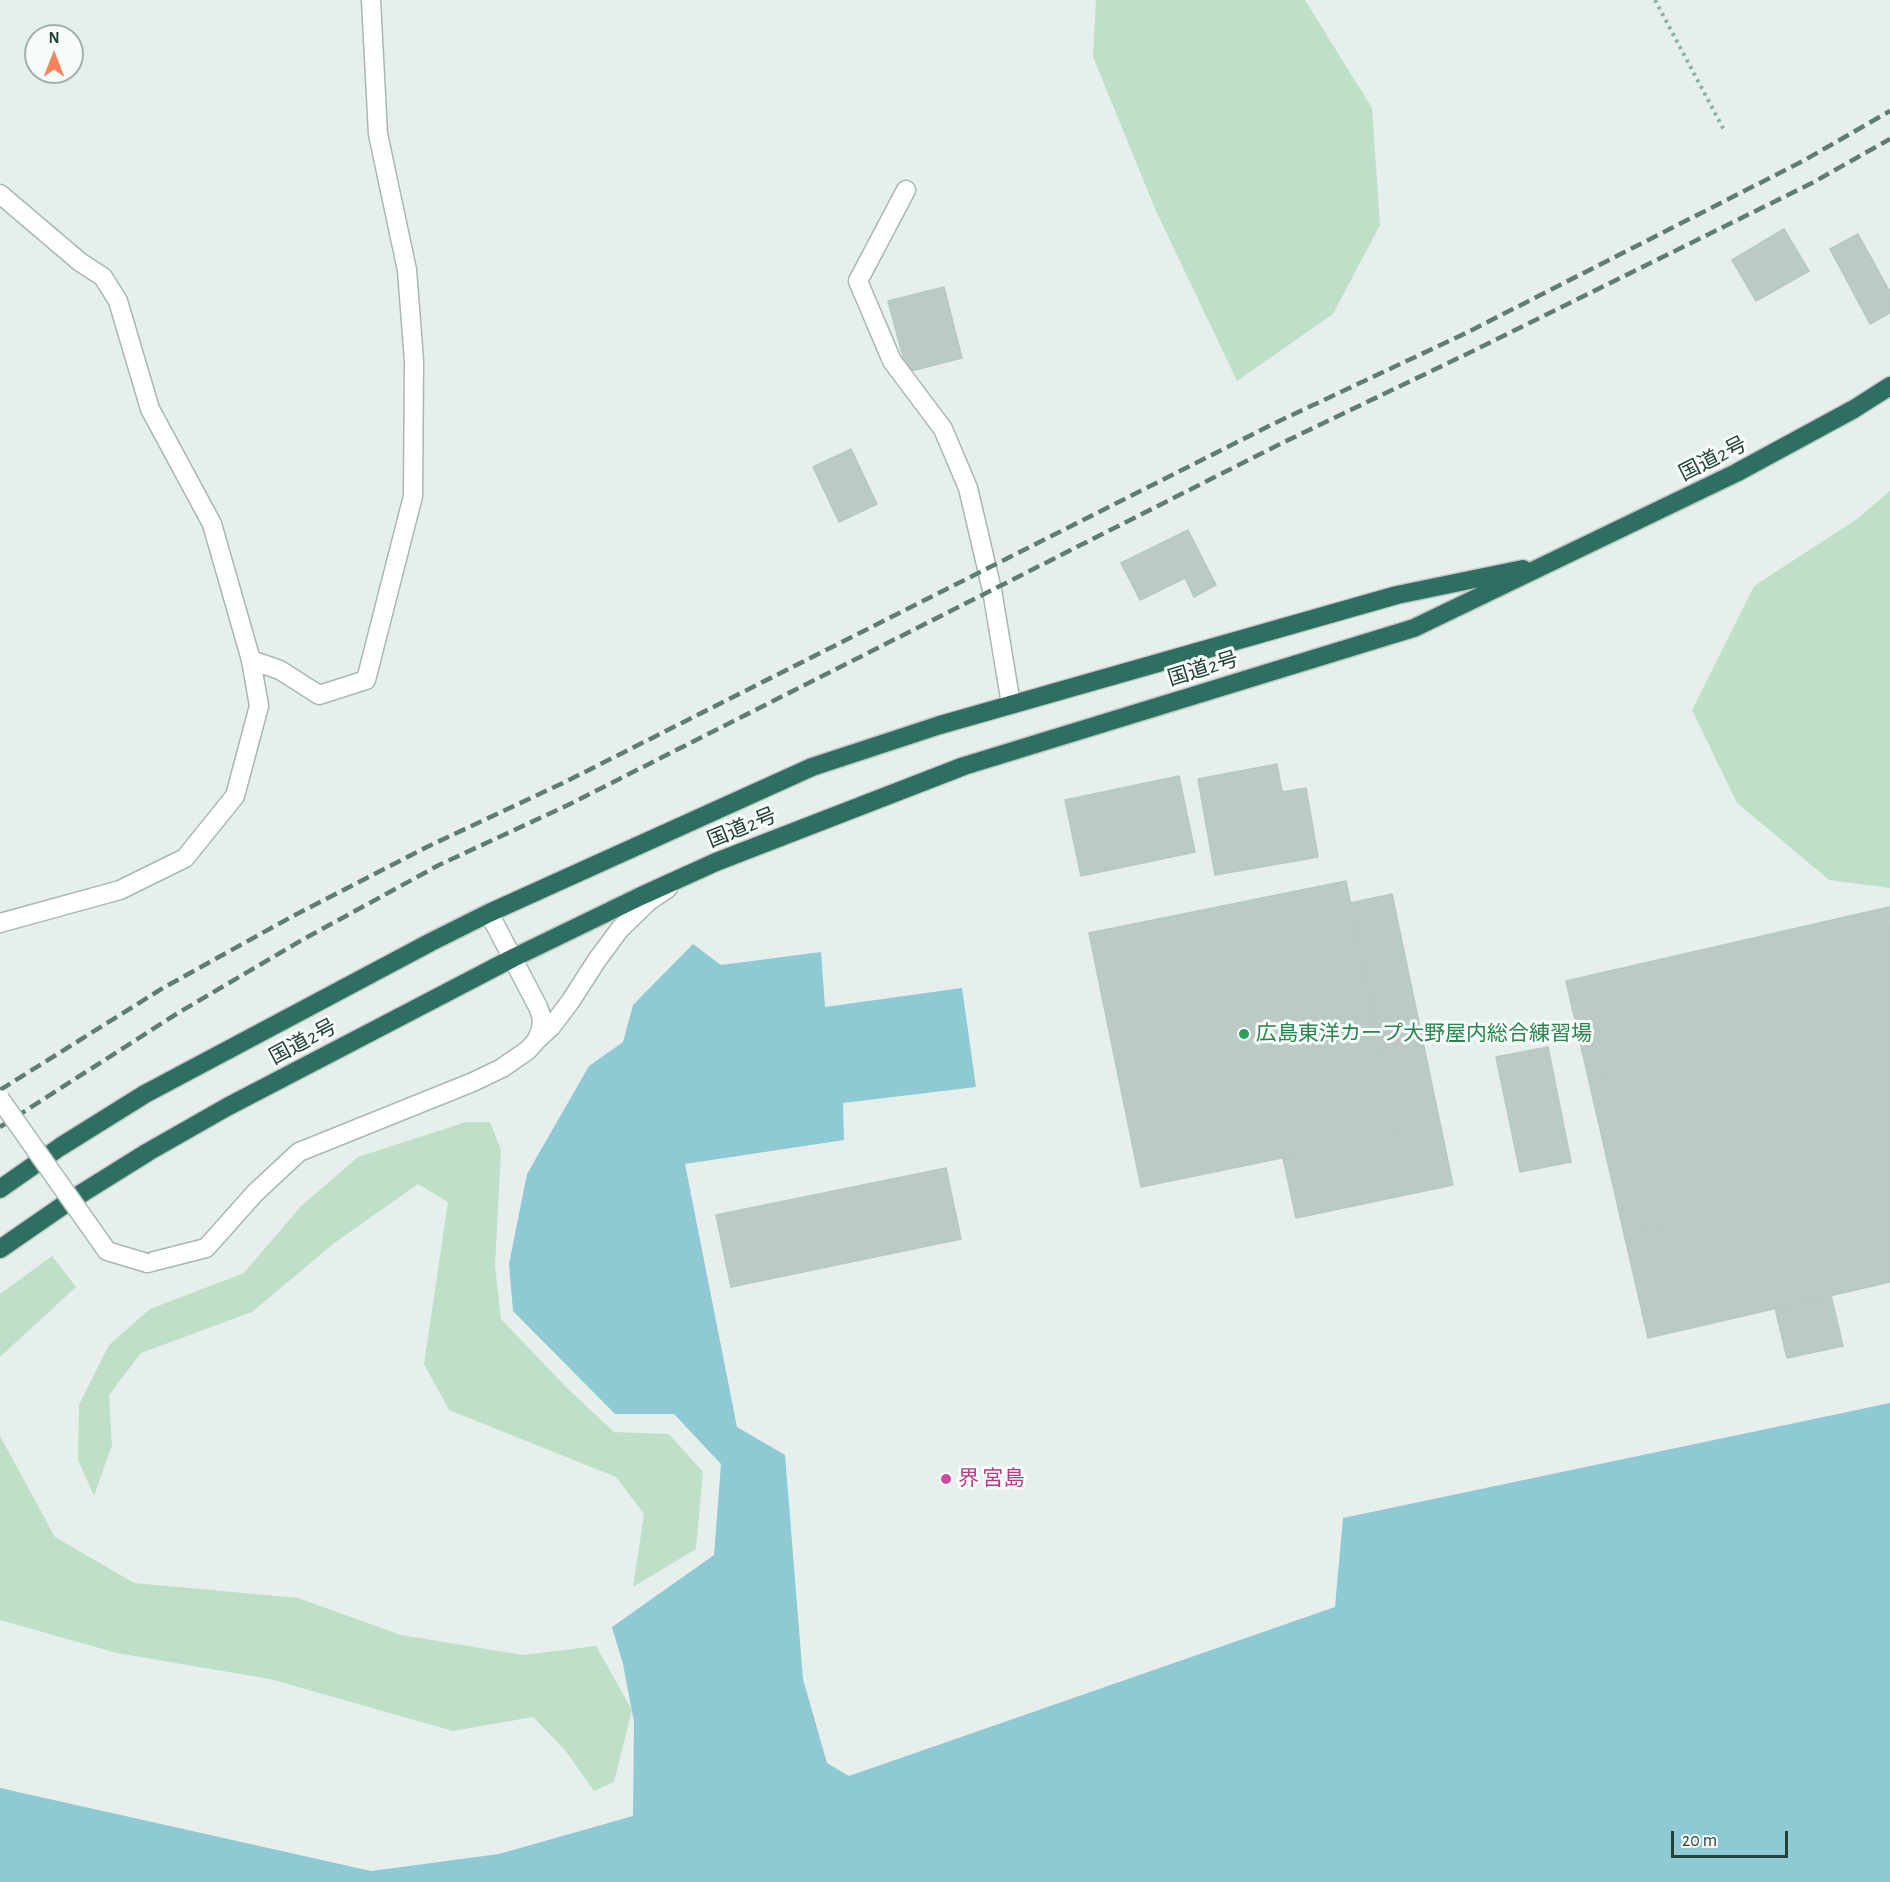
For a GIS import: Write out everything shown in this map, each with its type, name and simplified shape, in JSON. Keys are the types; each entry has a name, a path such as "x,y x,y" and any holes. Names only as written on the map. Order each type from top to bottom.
{"highway":[{"name":"国道2号","path":"0,1249 71,1200 148,1152 227,1107 513,958 716,862 964,766 1414,628 1736,473 1854,409 1890,386"},
{"name":"国道2号","path":"0,1189 60,1147 145,1094 489,913 812,768 1011,704 1397,595 1551,563"}],"street":[{"path":"251,660 280,670 319,695 366,680 413,496 414,361 407,270 378,134 371,0"},
{"path":"906,190 858,281 892,361 943,429 968,488 992,590 1011,704"},
{"path":"0,194 80,262 103,277 118,301 150,409 212,524 251,660 259,706 235,796 184,858 120,890 0,923"},
{"path":"0,1099 107,1251 147,1263 206,1248 255,1193 299,1152 473,1082 502,1068 528,1050 551,1028 620,929 657,896 681,879 716,862"},
{"path":"489,913 538,1007 542,1018 541,1030 536,1041"}],"path":[{"path":"1655,0 1725,132"}],"green space":[{"path":"1096,0 1305,0 1372,108 1380,225 1333,314 1237,381 1156,211 1093,57"},
{"path":"1890,491 1890,888 1829,880 1737,803 1692,710 1754,586 1857,519"},
{"path":"466,1122 490,1122 501,1150 495,1266 501,1319 568,1389 614,1432 669,1434 703,1472 696,1549 633,1587 644,1514 616,1477 449,1410 424,1364 448,1202 418,1184 333,1244 252,1312 141,1353 109,1395 112,1445 94,1496 78,1460 79,1405 109,1345 150,1309 244,1273 301,1206 358,1157"},
{"path":"52,1256 76,1287 0,1357 0,1294"},
{"path":"0,1436 55,1537 134,1583 298,1598 401,1635 523,1655 596,1646 632,1710 614,1782 594,1791 565,1750 533,1717 453,1731 270,1679 117,1653 0,1620"}],"water":[{"path":"693,944 721,965 821,952 825,1007 962,988 976,1087 843,1103 844,1140 685,1164 737,1427 785,1455 803,1679 827,1763 849,1776 1335,1607 1343,1518 1890,1403 1890,1882 0,1882 0,1788 371,1871 499,1854 633,1816 634,1722 623,1664 612,1627 714,1555 721,1464 674,1414 615,1414 513,1311 509,1264 527,1174 589,1066 623,1042 633,1005"}],"building":[{"path":"1784,229 1809,271 1756,301 1732,260"},
{"path":"1858,234 1890,292 1890,313 1870,324 1830,249"},
{"path":"944,287 962,358 907,372 888,301"},
{"path":"851,449 877,504 839,522 813,467"},
{"path":"1188,530 1216,585 1194,597 1185,578 1140,600 1121,563"},
{"path":"1277,764 1282,792 1306,788 1318,857 1215,875 1198,779"},
{"path":"1179,776 1195,852 1081,876 1065,800"},
{"name":"広島東洋カープ大野屋内総合練習場","path":"1346,881 1398,1134 1141,1187 1089,933"},
{"path":"1392,894 1453,1185 1296,1218 1283,1158 1398,1134 1350,903"},
{"path":"1889,907 1890,1009 1605,1074 1641,1231 1890,1174 1890,1282 1648,1338 1566,981"},
{"path":"1890,1009 1890,1174 1641,1231 1605,1074"},
{"path":"1548,1047 1571,1162 1520,1172 1496,1057"},
{"path":"946,1168 961,1239 731,1287 716,1215"},
{"path":"1831,1295 1843,1346 1787,1358 1775,1308"}],"railway":[{"path":"0,1090 163,988 293,916 431,845 565,782 1273,424 1466,333 1803,161 1890,111"},
{"path":"0,1127 178,1013 302,940 439,865 568,805 1280,444 1812,183 1890,139"}],"place":[{"name":"広島東洋カープ大野屋内総合練習場","path":"1244,1034"},
{"name":"界 宮島","path":"946,1479"}]}
